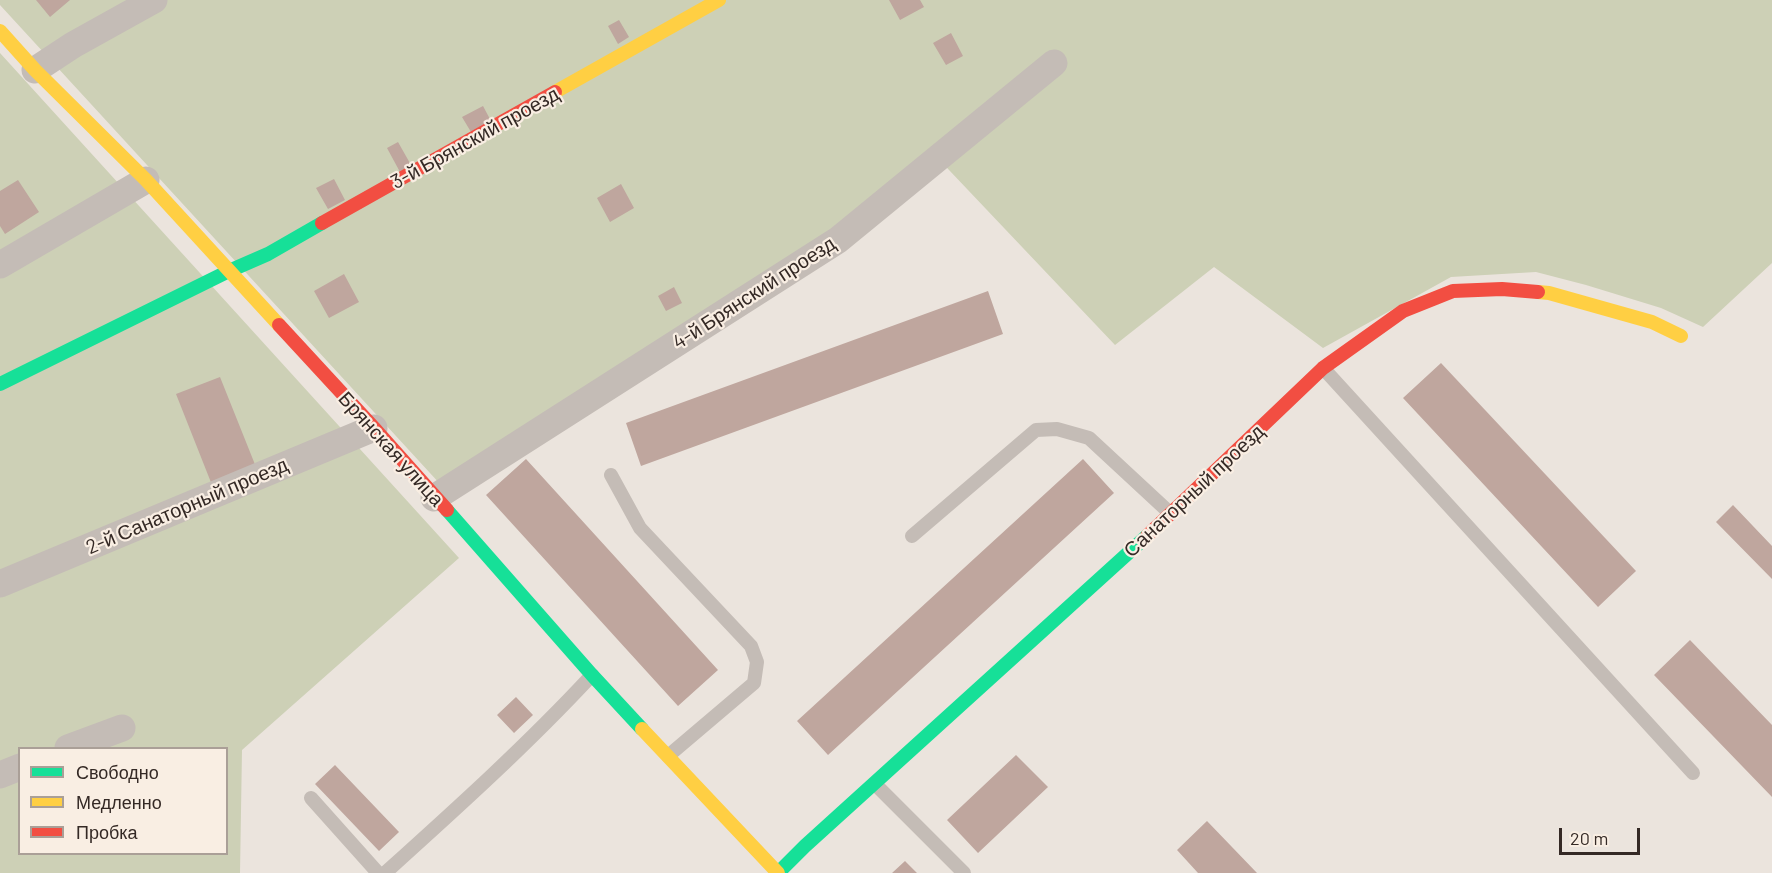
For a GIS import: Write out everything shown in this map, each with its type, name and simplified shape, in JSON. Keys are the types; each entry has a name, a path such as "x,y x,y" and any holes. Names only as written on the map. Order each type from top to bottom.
{"street":[{"path":"36,70 73,45 154,0"},
{"name":"3-й Брянский проезд","path":"0,384 268,254 719,0"},
{"name":"Брянская улица","path":"0,31 146,180 374,428 592,675 778,873"},
{"name":"4-й Брянский проезд","path":"434,498 838,240 1054,63"},
{"path":"0,265 146,180"},
{"name":"Санаторный проезд","path":"778,873 1171,514 1323,368 1403,311 1453,291 1502,288 1548,293 1652,322 1681,336"},
{"name":"2-й Санаторный проезд","path":"0,584 374,428"},
{"path":"71,747 122,728"},
{"path":"0,775 18,768"}],"lane":[{"path":"1323,368 1693,772"},
{"path":"912,536 1036,430 1057,429 1089,438 1171,514"},
{"path":"611,475 640,528 751,646 757,662 754,683 668,756"},
{"path":"385,873 473,794 550,720 592,675"},
{"path":"875,783 964,873"},
{"path":"311,798 378,873"}],"green space":[{"path":"0,0 1772,0 1772,263 1703,327 1661,308 1536,272 1451,277 1323,348 1214,267 1115,345 931,151 825,235 441,485 0,5"},
{"path":"0,53 459,558 242,750 240,873 0,873"}],"building":[{"path":"36,0 70,0 50,17"},
{"path":"889,0 920,0 924,7 900,20"},
{"path":"619,20 629,37 618,44 608,26"},
{"path":"951,33 963,56 946,65 933,43"},
{"path":"483,106 491,121 471,132 462,117"},
{"path":"398,142 411,165 400,172 387,148"},
{"path":"334,179 345,200 328,209 316,188"},
{"path":"18,180 39,212 5,234 0,226 0,191"},
{"path":"621,184 634,208 610,222 597,198"},
{"path":"344,274 359,302 329,318 314,291"},
{"path":"674,287 682,303 666,311 658,296"},
{"path":"988,291 1003,334 641,466 626,423"},
{"path":"1441,363 1636,571 1598,607 1403,398"},
{"path":"220,377 256,467 212,485 176,394"},
{"path":"526,459 718,670 678,706 486,495"},
{"path":"1083,459 1114,493 828,755 797,721"},
{"path":"1733,505 1772,546 1772,579 1716,522"},
{"path":"1690,640 1772,725 1772,797 1654,675"},
{"path":"516,697 533,715 514,733 497,715"},
{"path":"1016,755 1048,787 978,853 947,820"},
{"path":"335,765 399,832 379,851 315,784"},
{"path":"1207,821 1257,873 1198,873 1177,850"},
{"path":"905,861 917,873 892,873"}],"traffic: fast":[{"path":"0,384 268,254 322,223"},
{"path":"447,510 642,729"},
{"path":"778,873 1147,536"}],"traffic: slow":[{"path":"555,92 719,0"},
{"path":"0,31 35,70 146,180 279,325"},
{"path":"1538,292 1549,293 1652,322 1681,336"},
{"path":"642,729 778,873"}],"traffic: jam":[{"path":"322,223 555,92"},
{"path":"1147,536 1323,368 1403,311 1453,291 1502,289 1538,292"},
{"path":"279,325 447,510"}]}
